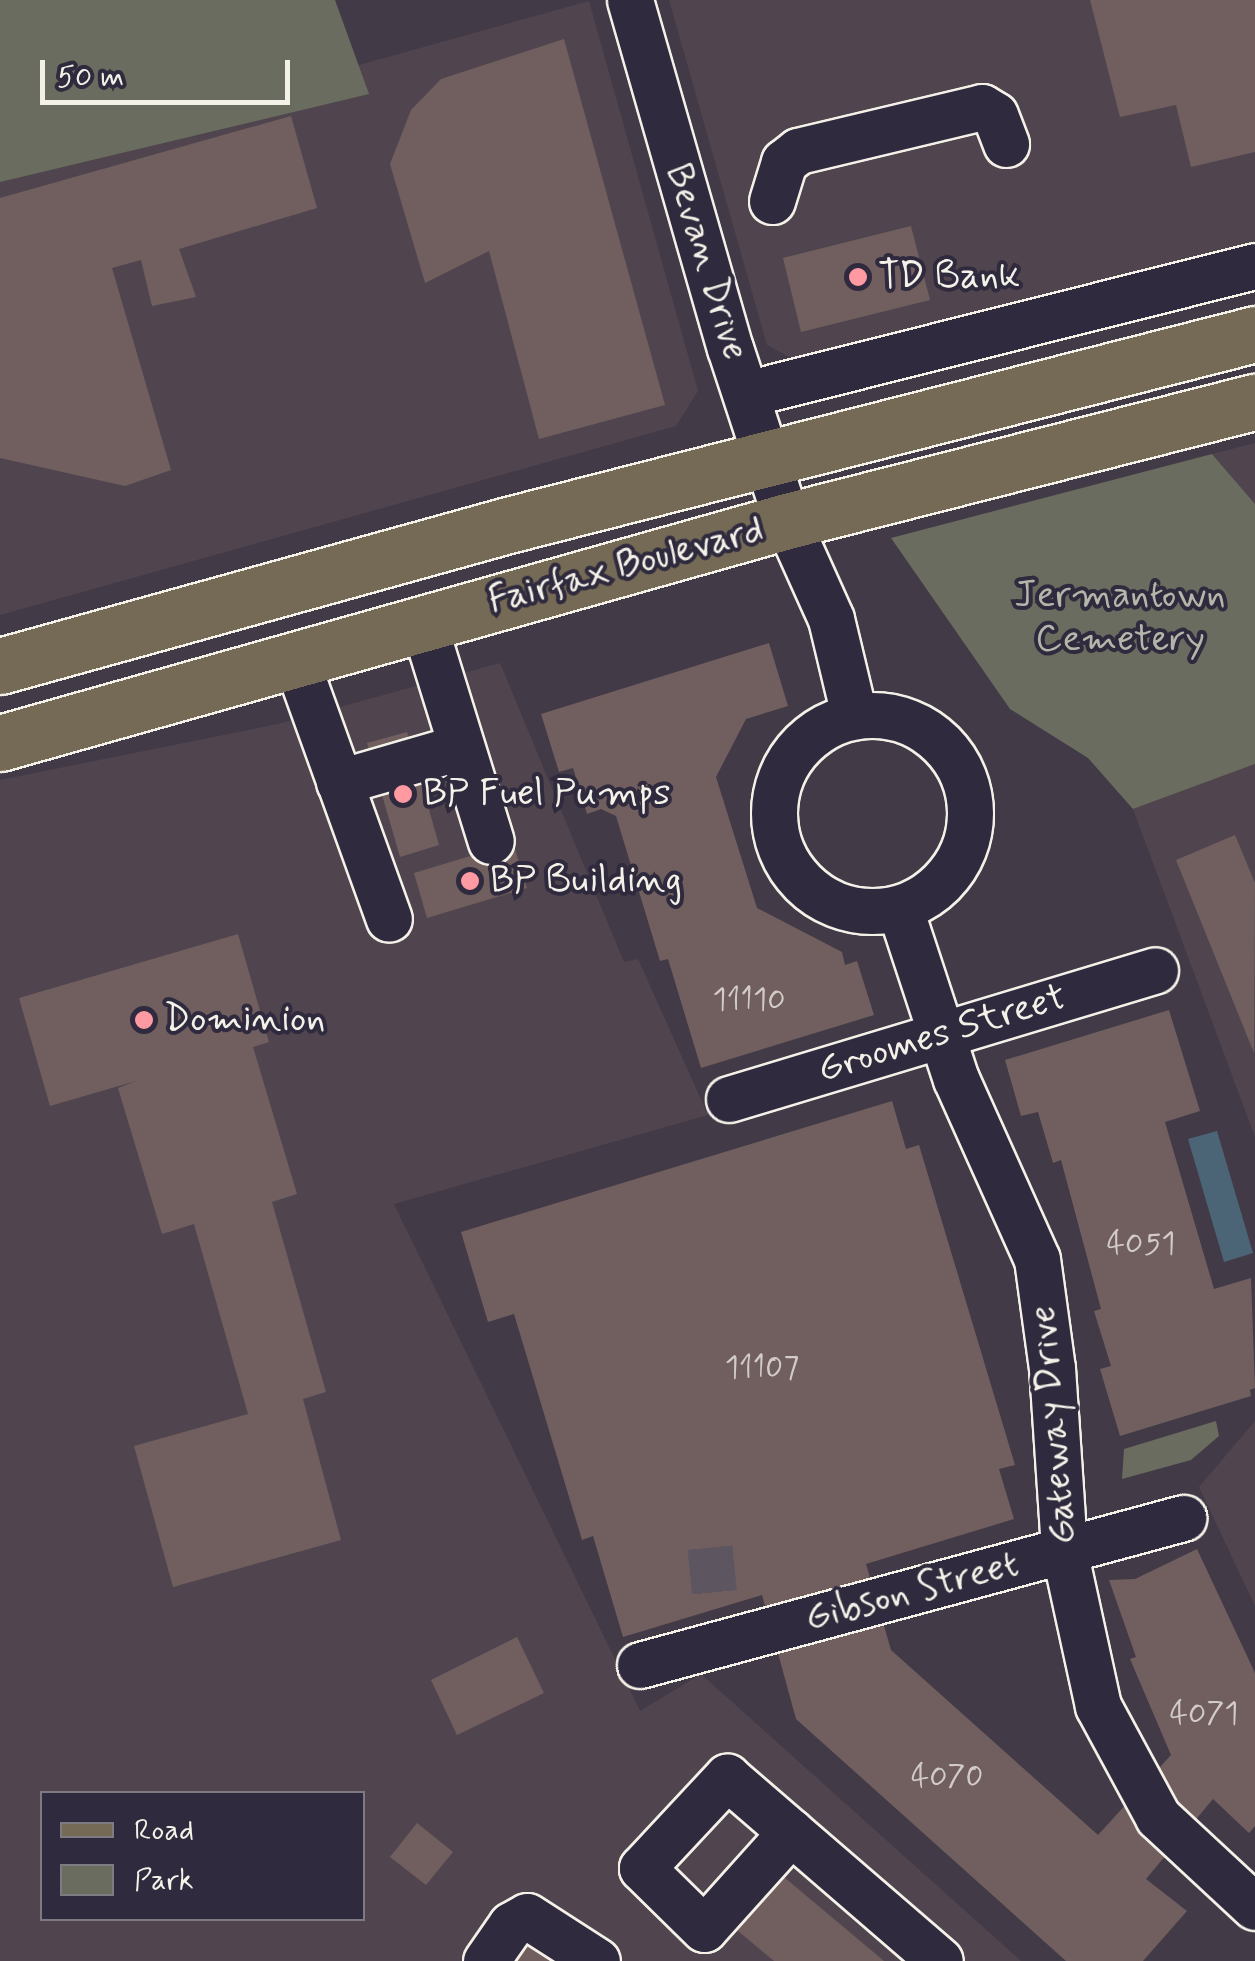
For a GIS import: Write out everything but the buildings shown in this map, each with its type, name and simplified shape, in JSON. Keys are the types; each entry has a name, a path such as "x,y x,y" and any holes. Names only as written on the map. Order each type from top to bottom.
{"main road":[{"name":"Fairfax Boulevard","path":"0,666 766,458 1255,334"},
{"name":"Fairfax Boulevard","path":"0,742 788,522 1255,402"}],"street":[{"name":"Bevan Drive","path":"630,0 746,394 788,522"},
{"path":"772,201 784,162 798,151 816,146 982,107 995,116 1006,144"},
{"path":"746,394 1255,266"},
{"path":"1108,304 1125,370"},
{"path":"788,522 832,619 854,715"},
{"path":"423,622 491,841"},
{"path":"295,658 389,918"},
{"path":"888,714 920,725 946,745 964,774 972,807 967,840 952,871 928,894 900,909 866,912 835,905 808,888 788,864 776,834 774,803 782,772 799,746 824,726 854,715 888,714"},
{"path":"340,782 460,747"},
{"name":"Gateway Drive","path":"900,909 940,1035 1037,1259 1052,1368 1064,1550 1098,1706 1158,1817 1255,1907"},
{"name":"Groomes Street","path":"729,1099 1155,970"},
{"name":"Gibson Street","path":"640,1665 719,1626 1064,1550 1183,1518"},
{"path":"791,1832 940,1961"},
{"path":"486,1961 510,1925 527,1916 596,1961"}],"shaded area":[{"path":"669,0 1255,0 1255,244 791,358 767,345"},
{"path":"589,1 698,391 676,426 0,615 0,165"},
{"path":"1255,443 1255,504 1212,454"},
{"path":"500,663 624,962 638,959 708,1115 394,1204 640,1711 701,1674 1021,1961 0,1961 0,780 278,724"},
{"path":"1255,764 1255,1137 1133,809"},
{"path":"1255,1421 1255,1606 1199,1487"}],"green space":[{"path":"0,0 335,0 369,94 0,182"},
{"name":"Jermantown Cemetery","path":"1212,454 1255,504 1255,764 1133,809 1088,758 1010,709 891,538"},
{"path":"1216,1421 1219,1436 1191,1460 1122,1479 1124,1449"}],"water":[{"path":"1217,1131 1253,1253 1224,1262 1188,1139"}],"tunnel":[{"path":"710,1547 716,1608"}],"place":[{"name":"TD Bank","path":"858,277"},
{"name":"BP Fuel Pumps","path":"403,794"},
{"name":"BP Building","path":"470,881"},
{"name":"Dominion","path":"144,1020"}]}
